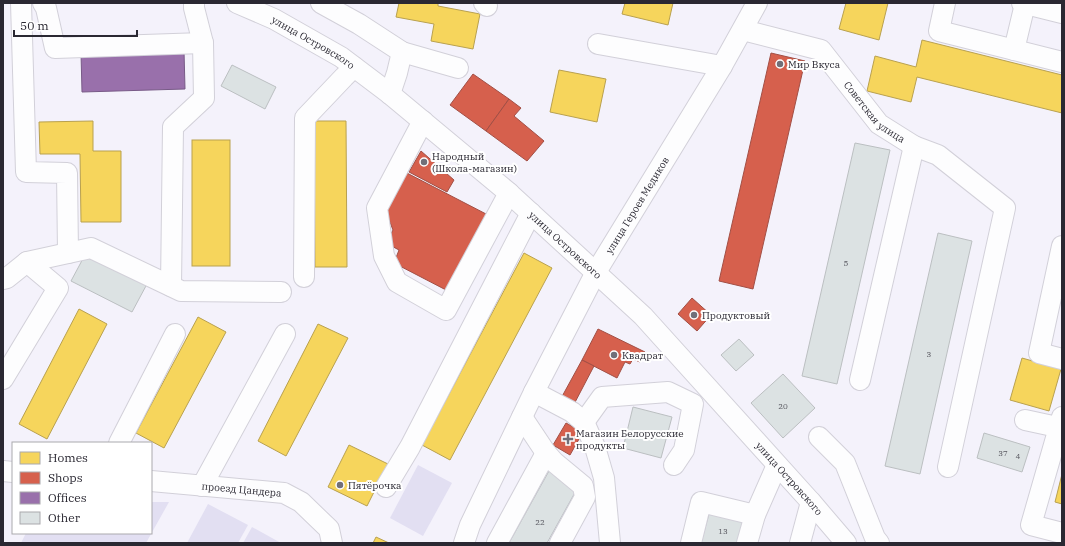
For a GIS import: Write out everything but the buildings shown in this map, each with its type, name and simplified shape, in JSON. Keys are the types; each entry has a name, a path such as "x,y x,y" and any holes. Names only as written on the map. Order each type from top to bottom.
{"street":[{"path":"21,3 26,172 68,173 68,253"},
{"path":"44,3 55,48 203,42"},
{"path":"171,286 173,127 204,98 203,42 194,3"},
{"name":"улица Островского","path":"237,3 274,19 341,57 423,120 509,193 642,316 846,543"},
{"path":"321,3 359,24 402,52 458,68"},
{"name":"улица Героев Медиков","path":"464,543 470,525 534,392 596,272 722,66 757,3"},
{"path":"945,3 939,31 1062,62"},
{"path":"1014,50 1024,3 1055,9"},
{"name":"Советская улица","path":"743,30 821,50 879,124 914,146 938,156 1005,208 948,467"},
{"path":"598,44 722,66"},
{"path":"390,94 402,52"},
{"path":"304,277 305,118 354,67"},
{"path":"423,120 377,208 384,256 397,282 446,310 509,193"},
{"path":"860,380 914,146"},
{"path":"386,488 410,446 531,213"},
{"path":"1062,246 1039,353 1062,359"},
{"path":"3,279 7,278 27,262 91,248 181,291 281,292"},
{"path":"3,379 58,288 27,262"},
{"path":"120,442 175,334"},
{"path":"202,486 285,334"},
{"path":"534,392 572,412 584,422 595,446 604,478 610,543"},
{"path":"584,422 602,397 668,392 693,404 684,450 674,465"},
{"path":"522,417 546,453 554,462 583,486 584,497 560,543"},
{"path":"1025,420 1061,424 1031,525 1062,533"},
{"path":"819,437 845,463 875,538 879,543"},
{"path":"497,543 546,453"},
{"path":"747,543 754,515 777,465"},
{"name":"проезд Цандера","path":"152,481 284,493 301,502 329,530 332,543"},
{"path":"691,543 701,502 754,515"},
{"path":"800,543 810,502"}],"shaded area":[{"path":"418,465 452,483 423,536 390,518"},
{"path":"152,502 169,502 152,532"},
{"path":"208,504 248,525 238,543 187,543"},
{"path":"252,527 281,543 243,543"},
{"path":"26,534 151,534 146,543 21,543"}],"place":[{"name":"Мир Вкуса","path":"780,64"},
{"name":"Народный (Школа-магазин)","path":"424,162"},
{"name":"Продуктовый","path":"694,315"},
{"name":"Квадрат","path":"614,355"},
{"name":"Магазин Белорусские продукты","path":"568,439"},
{"name":"Пятёрочка","path":"340,485"}]}
